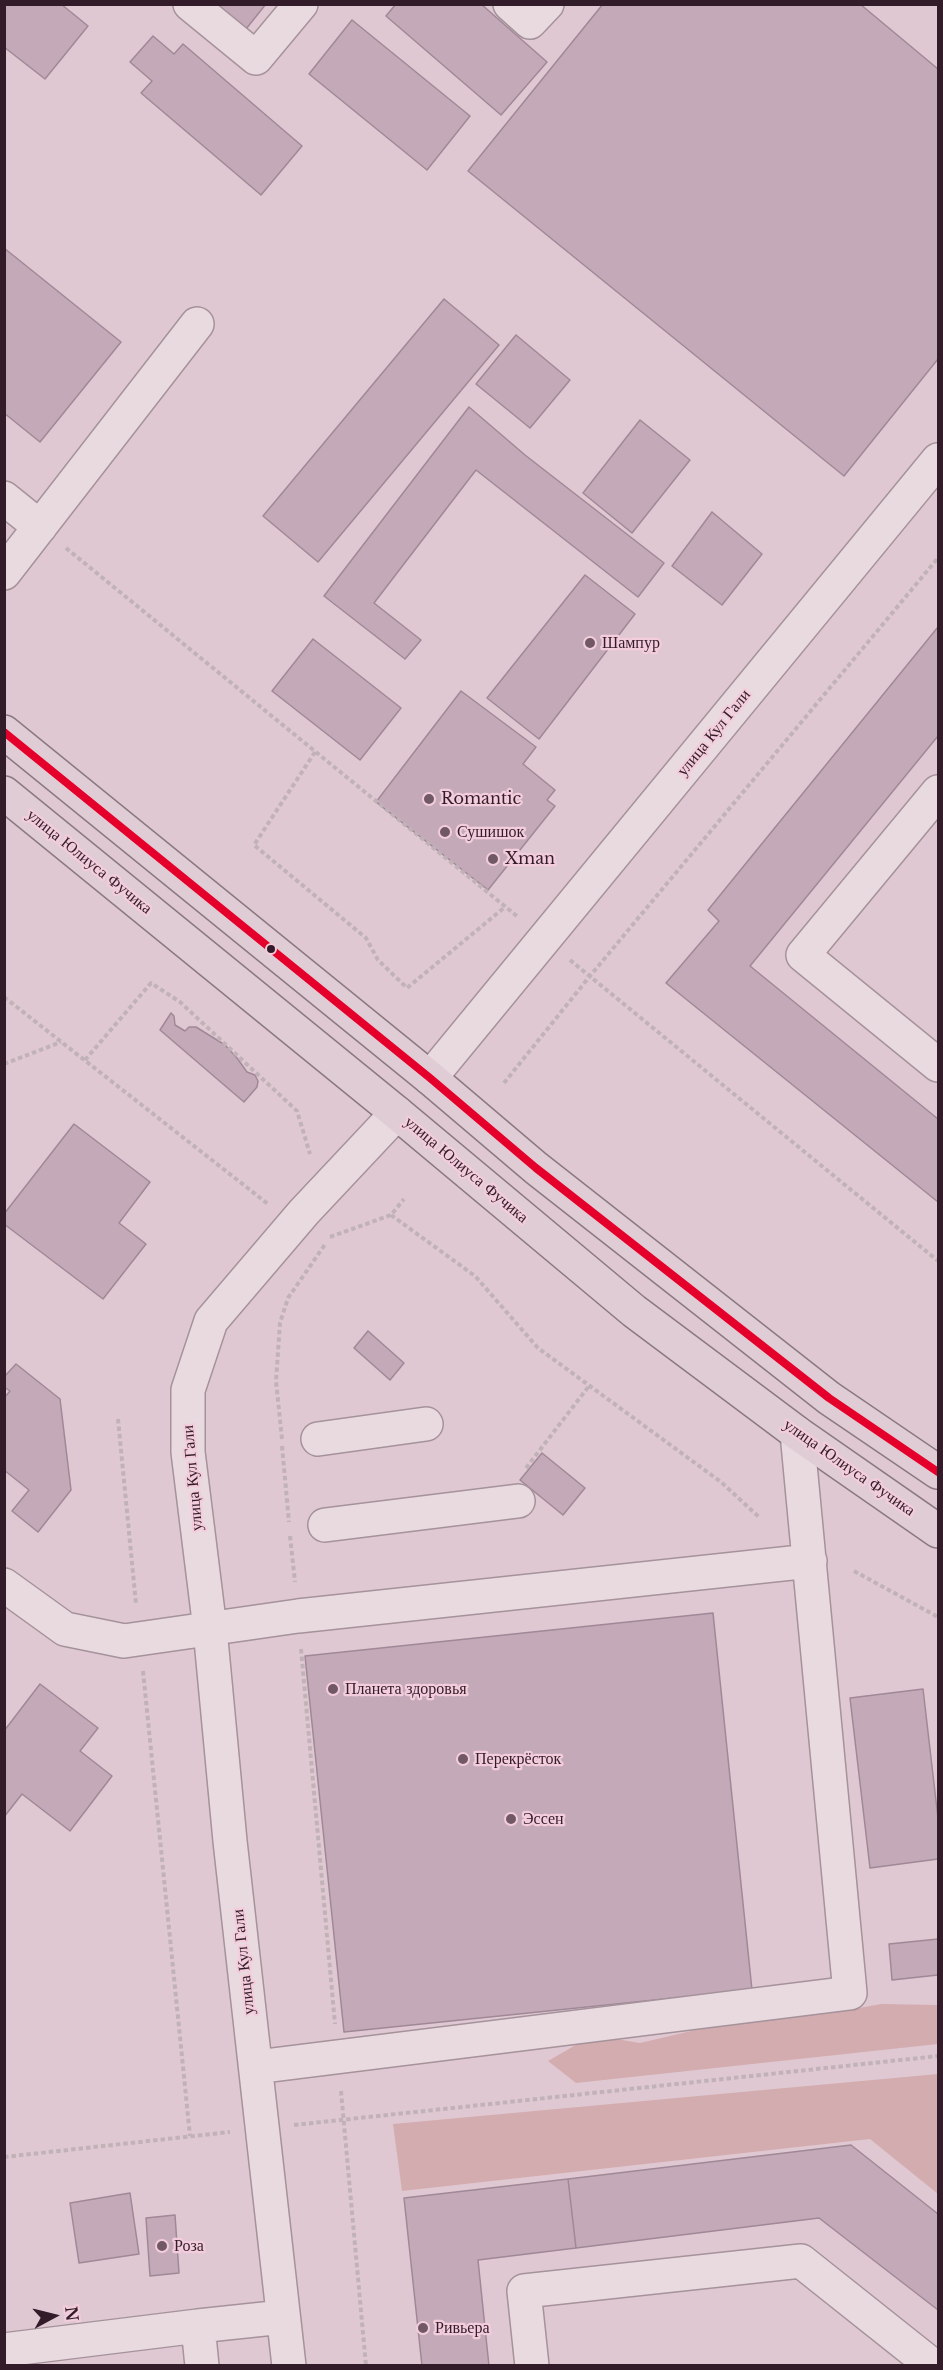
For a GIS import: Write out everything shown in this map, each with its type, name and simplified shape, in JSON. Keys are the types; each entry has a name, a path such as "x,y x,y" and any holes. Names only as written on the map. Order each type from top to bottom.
{"main road":[{"path":"4,732 430,1078 536,1168 829,1398 939,1472"},
{"name":"улица Юлиуса Фучика","path":"4,793 397,1113 634,1311 797,1433 939,1531"},
{"name":"улица Кул Гали","path":"397,1113 430,1078"}],"street":[{"path":"190,4 256,58 301,4"},
{"path":"510,4 530,22 547,4"},
{"path":"4,573 197,324"},
{"name":"улица Кул Гали","path":"430,1078 939,460"},
{"path":"4,498 40,527"},
{"path":"939,792 803,955 939,1065"},
{"name":"улица Кул Гали","path":"289,2366 230,1841 210,1629 188,1452 188,1390 211,1322 304,1212 397,1113"},
{"path":"318,1439 426,1424"},
{"path":"255,2067 850,1992 797,1433"},
{"path":"325,1525 519,1488"},
{"path":"4,1585 65,1629 124,1641 298,1616 810,1561"},
{"path":"532,2366 524,2291 801,2261 933,2366"},
{"path":"4,2350 54,2355 198,2326 283,2317"},
{"path":"198,2326 202,2366"}],"path":[{"path":"40,527 939,1261"},
{"path":"504,1083 590,976 939,558"},
{"path":"315,752 254,845 366,938 378,960 407,988 505,907"},
{"path":"85,1060 151,983 180,1002 297,1111 311,1158"},
{"path":"4,997 284,1216 304,1212 330,1237"},
{"path":"4,1064 61,1042"},
{"path":"366,2366 276,1381 280,1323 288,1298 330,1237 391,1215 404,1199"},
{"path":"391,1215 475,1276 538,1348 721,1482 760,1518"},
{"path":"519,1488 589,1386"},
{"path":"118,1419 190,2136"},
{"path":"854,1571 939,1617"},
{"path":"4,2157 344,2118 939,2056"}],"shaded area":[{"path":"881,2004 938,2005 938,2044 576,2083 548,2061 593,2035 640,2043 734,2021 832,2013"},
{"path":"938,2074 938,2194 870,2139 402,2191 393,2124"}],"building":[{"path":"4,4 61,4 88,26 45,79 4,47"},
{"path":"216,4 266,4 246,29"},
{"path":"396,4 481,4 547,62 501,115 386,16"},
{"path":"603,4 860,4 938,69 938,359 844,476 468,171"},
{"path":"352,20 470,116 427,170 309,74"},
{"path":"153,36 174,54 183,44 302,146 261,195 141,93 152,81 130,62"},
{"path":"4,248 121,342 40,442 4,413"},
{"path":"444,299 499,345 318,562 263,516"},
{"path":"516,335 570,380 530,428 476,384"},
{"path":"469,407 525,455 664,563 638,597 476,470 374,603 421,640 405,659 324,596"},
{"path":"640,420 690,460 632,533 583,493"},
{"path":"712,512 762,554 722,605 672,566"},
{"path":"585,575 635,614 539,739 487,698"},
{"path":"938,627 938,736 750,966 938,1119 938,1202 666,983 719,921 708,910"},
{"path":"313,639 401,708 360,760 272,691"},
{"path":"461,691 536,747 523,764 555,790 547,800 555,806 488,890 376,802"},
{"path":"171,1013 174,1016 175,1025 185,1031 189,1027 196,1027 225,1045 247,1072 255,1075 258,1081 257,1087 244,1102 160,1030"},
{"path":"74,1124 150,1182 119,1223 146,1244 103,1299 4,1224 4,1214"},
{"path":"368,1331 404,1363 390,1380 354,1348"},
{"path":"16,1364 60,1399 71,1490 38,1532 12,1511 29,1490 4,1470 4,1398 10,1391 4,1387 4,1377"},
{"path":"542,1453 585,1488 563,1515 520,1480"},
{"path":"713,1613 752,1990 344,2032 305,1656"},
{"path":"40,1684 98,1728 80,1751 112,1776 70,1831 22,1794 4,1817 4,1731"},
{"path":"923,1689 938,1818 938,1859 870,1868 850,1698"},
{"path":"938,1939 938,1975 892,1980 889,1944"},
{"path":"851,2145 938,2214 938,2310 819,2218 576,2248 568,2179"},
{"path":"568,2179 576,2248 478,2260 489,2366 422,2366 404,2198"},
{"path":"130,2193 139,2254 79,2263 70,2203"},
{"name":"Роза","path":"175,2215 179,2273 150,2276 146,2218"}],"transit line":[{"path":"4,732 430,1078 536,1168 829,1398 938,1472"}],"place":[{"name":"Шампур","path":"590,643"},
{"name":"Romantic","path":"429,799"},
{"name":"Сушишок","path":"445,832"},
{"name":"Xman","path":"493,859"},
{"name":"Планета здоровья","path":"333,1689"},
{"name":"Перекрёсток","path":"463,1759"},
{"name":"Эссен","path":"511,1819"},
{"name":"Роза","path":"162,2246"},
{"name":"Ривьера","path":"423,2328"}]}
